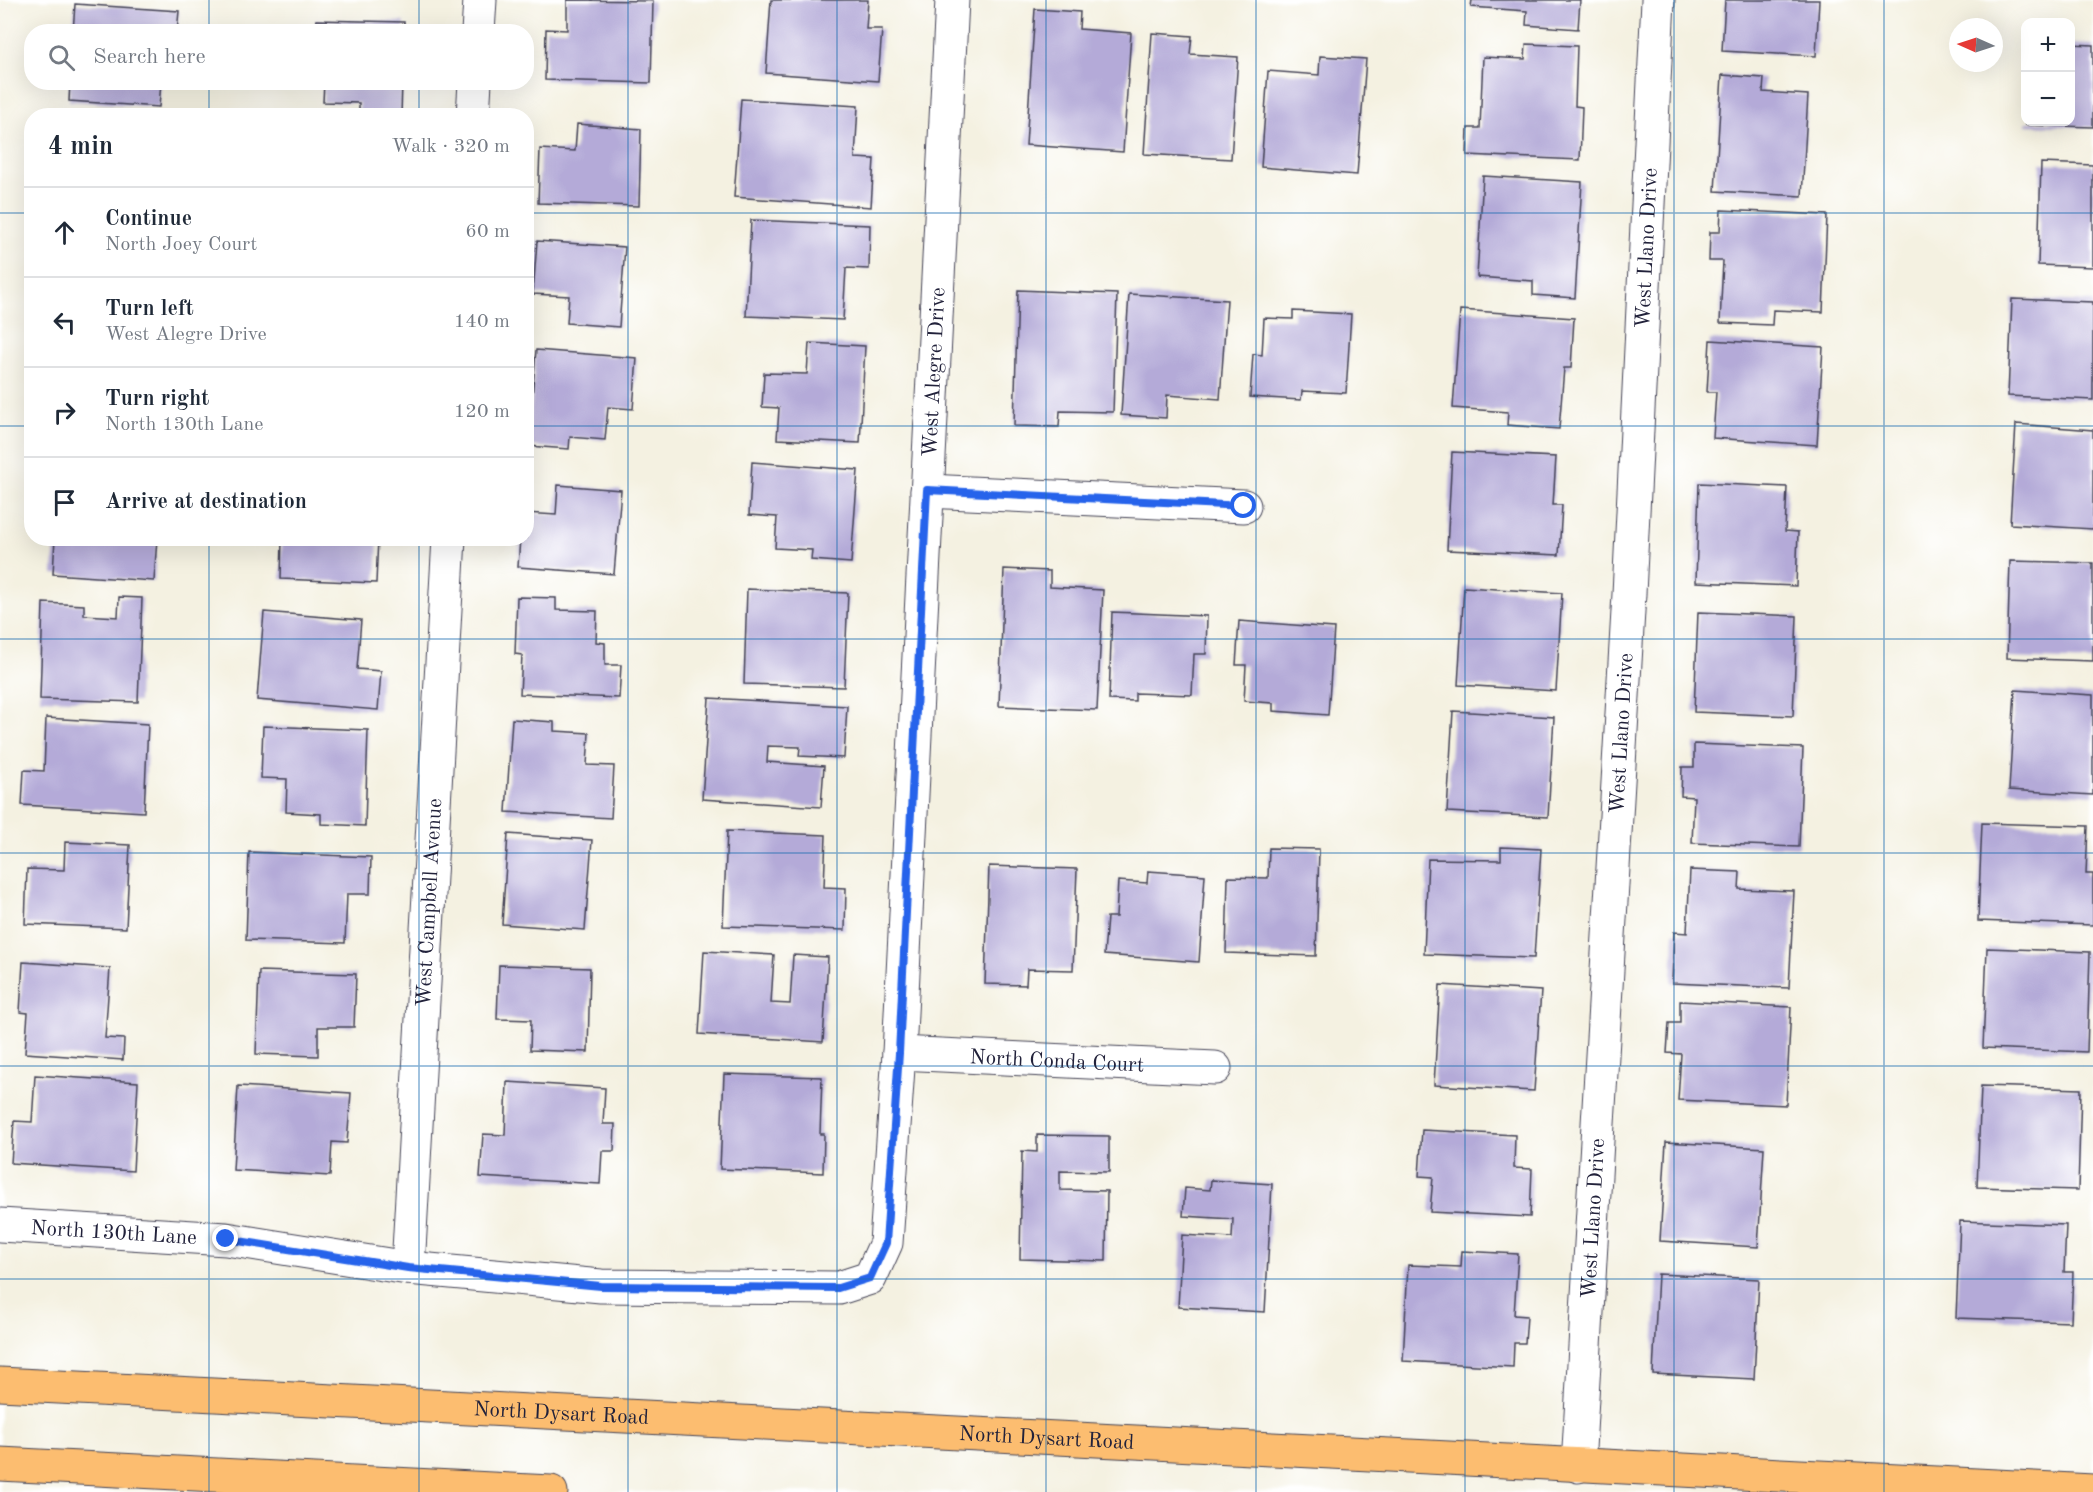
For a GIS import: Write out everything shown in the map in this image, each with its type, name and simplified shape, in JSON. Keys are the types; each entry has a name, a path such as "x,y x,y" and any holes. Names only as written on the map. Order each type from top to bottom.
{"main road":[{"name":"North Dysart Road","path":"0,1384 2093,1491"},
{"path":"0,1464 550,1492"}],"street":[{"path":"478,24 480,0"},
{"name":"West Alegre Drive","path":"870,1278 886,1243 899,1053 952,0"},
{"name":"West Llano Drive","path":"1578,1466 1628,606 1658,0"},
{"path":"473,108 475,90"},
{"path":"927,490 1244,506"},
{"name":"West Campbell Avenue","path":"408,1268 449,546"},
{"name":"North Conda Court","path":"899,1053 1215,1068"},
{"name":"North 130th Lane","path":"0,1225 226,1239 408,1268 601,1286 838,1288 870,1278"}],"building":[{"path":"567,0 653,1 651,83 545,80 546,29 567,30"},
{"path":"771,0 868,0 866,29 882,29 878,81 766,73"},
{"path":"1472,0 1580,0 1578,29 1526,25 1527,11 1471,7"},
{"path":"1725,0 1819,0 1816,56 1722,51"},
{"path":"75,4 179,11 178,24 74,24"},
{"path":"1035,9 1080,12 1079,29 1131,33 1123,152 1026,145"},
{"path":"316,20 404,22 404,24 316,24"},
{"path":"1152,33 1192,36 1190,54 1238,57 1231,159 1144,154"},
{"path":"1526,44 1577,46 1575,106 1582,107 1580,160 1467,155 1468,128 1480,128 1483,57 1525,59"},
{"path":"2075,44 2093,45 2093,127 2060,126 2075,126"},
{"path":"1320,56 1366,59 1357,175 1261,167 1268,71 1319,75"},
{"path":"1722,75 1764,78 1763,92 1808,95 1802,196 1715,191"},
{"path":"70,90 160,90 159,107 69,101"},
{"path":"324,90 402,90 401,108 359,108 359,103 323,102"},
{"path":"741,99 858,106 855,158 874,159 871,207 734,197"},
{"path":"577,124 641,129 639,206 538,203 540,149 575,151"},
{"path":"2041,163 2093,165 2093,267 2038,265"},
{"path":"1483,176 1582,182 1575,298 1533,295 1533,281 1477,277"},
{"path":"1721,210 1827,215 1823,312 1773,310 1772,325 1720,323 1723,261 1709,261 1710,232 1720,232"},
{"path":"751,220 870,225 869,269 846,268 843,320 746,316"},
{"path":"537,241 625,247 619,327 567,323 569,296 534,294"},
{"path":"1018,290 1117,294 1113,412 1060,411 1059,427 1014,426"},
{"path":"1129,294 1227,300 1220,399 1167,395 1166,418 1121,415"},
{"path":"2012,299 2093,302 2093,400 2008,396"},
{"path":"1460,310 1574,318 1571,368 1564,368 1559,429 1507,425 1508,412 1453,408"},
{"path":"1293,311 1351,314 1346,393 1302,391 1301,400 1250,397 1253,354 1262,355 1264,318 1293,319"},
{"path":"1710,340 1823,347 1817,445 1713,438 1716,392 1707,392"},
{"path":"809,343 865,346 860,443 777,439 779,408 762,407 764,373 807,374"},
{"path":"536,350 637,358 633,409 608,407 605,440 570,437 569,449 534,446"},
{"path":"2016,424 2093,430 2093,529 2010,524"},
{"path":"1452,452 1556,457 1553,505 1562,505 1559,555 1447,550"},
{"path":"752,462 858,470 851,563 811,560 812,550 775,548 777,517 749,515"},
{"path":"1699,483 1787,487 1785,531 1798,532 1796,586 1696,582"},
{"path":"558,485 621,490 614,574 518,567 519,546 534,546 534,514 556,515"},
{"path":"55,546 156,546 154,581 53,574"},
{"path":"282,546 378,546 376,583 281,579"},
{"path":"2010,561 2093,563 2093,661 2007,658"},
{"path":"1004,569 1050,571 1050,587 1103,590 1097,710 999,706"},
{"path":"1464,587 1562,593 1556,691 1458,685"},
{"path":"747,589 848,593 844,687 744,684"},
{"path":"119,597 142,598 138,702 40,699 43,603 84,605 84,615 118,617"},
{"path":"517,597 556,598 556,610 597,611 596,642 605,643 605,665 621,665 619,698 520,694 522,655 515,654"},
{"path":"264,612 361,620 357,669 381,671 378,710 257,700"},
{"path":"1112,612 1207,616 1206,654 1194,654 1192,695 1135,693 1135,701 1109,700"},
{"path":"1698,612 1797,616 1793,716 1694,712"},
{"path":"1239,621 1334,628 1328,715 1273,711 1273,703 1244,701 1246,665 1236,665"},
{"path":"2015,690 2093,695 2093,795 2009,790"},
{"path":"709,698 847,706 844,758 799,756 800,747 768,746 767,762 824,766 821,807 702,799"},
{"path":"1453,711 1554,717 1548,817 1447,812"},
{"path":"46,718 148,724 144,812 22,805 24,770 44,771"},
{"path":"512,719 554,722 554,731 589,733 587,765 614,766 611,818 506,812"},
{"path":"263,726 368,730 365,826 321,824 321,814 286,812 287,779 261,778"},
{"path":"1694,744 1803,748 1799,847 1692,843 1694,797 1681,796 1682,767 1694,767"},
{"path":"1982,823 2088,826 2086,874 2093,874 2093,925 1978,921"},
{"path":"727,831 826,835 824,887 846,888 845,930 723,926"},
{"path":"508,834 592,840 585,930 502,924"},
{"path":"65,842 130,845 126,928 25,924 27,869 64,870"},
{"path":"1501,847 1541,849 1534,958 1424,954 1428,859 1501,860"},
{"path":"1269,848 1319,849 1316,956 1226,953 1228,877 1268,878"},
{"path":"249,852 371,857 370,894 347,894 345,943 246,940"},
{"path":"989,866 1077,869 1073,970 1027,969 1026,985 985,984"},
{"path":"1690,870 1740,872 1739,889 1794,891 1789,988 1672,983 1674,932 1687,933"},
{"path":"1148,871 1205,875 1199,962 1104,955 1107,917 1116,917 1118,881 1147,883"},
{"path":"1987,948 2090,952 2087,1052 1983,1048"},
{"path":"704,951 774,955 771,1003 790,1004 793,955 828,957 823,1042 699,1034"},
{"path":"23,962 110,968 105,1038 124,1039 123,1060 25,1053 28,1013 20,1012"},
{"path":"499,965 590,968 588,1052 530,1050 531,1020 497,1019"},
{"path":"259,971 356,974 354,1027 318,1027 318,1056 256,1054"},
{"path":"1440,985 1541,991 1534,1091 1434,1085"},
{"path":"1680,1001 1791,1007 1786,1105 1678,1100 1681,1054 1667,1053 1669,1023 1680,1023"},
{"path":"724,1074 822,1077 820,1134 824,1134 823,1173 720,1169"},
{"path":"35,1075 138,1082 133,1171 11,1163 14,1121 32,1122"},
{"path":"507,1082 605,1088 603,1124 615,1124 614,1151 602,1151 600,1184 480,1177 483,1134 505,1135"},
{"path":"238,1086 351,1093 347,1143 332,1142 330,1176 233,1170"},
{"path":"1981,1086 2081,1089 2078,1190 1977,1187"},
{"path":"1422,1130 1515,1135 1514,1168 1532,1169 1530,1217 1430,1212 1433,1177 1419,1176"},
{"path":"1037,1135 1109,1136 1109,1172 1060,1171 1060,1190 1107,1191 1106,1261 1020,1259 1022,1151 1037,1152"},
{"path":"1666,1142 1764,1148 1758,1247 1660,1241"},
{"path":"1211,1180 1272,1184 1265,1312 1178,1307 1182,1235 1232,1238 1233,1219 1183,1216 1185,1188 1210,1190"},
{"path":"1960,1221 2066,1225 2064,1272 2073,1272 2071,1322 1956,1318"},
{"path":"1462,1251 1518,1254 1514,1315 1527,1316 1525,1343 1514,1343 1513,1367 1403,1361 1408,1265 1461,1267"},
{"path":"1658,1274 1759,1279 1754,1379 1653,1374"}],"route":[{"path":"226,1239 408,1268 601,1286 838,1288 870,1278 886,1243 899,1053 927,490 1244,506"}]}
